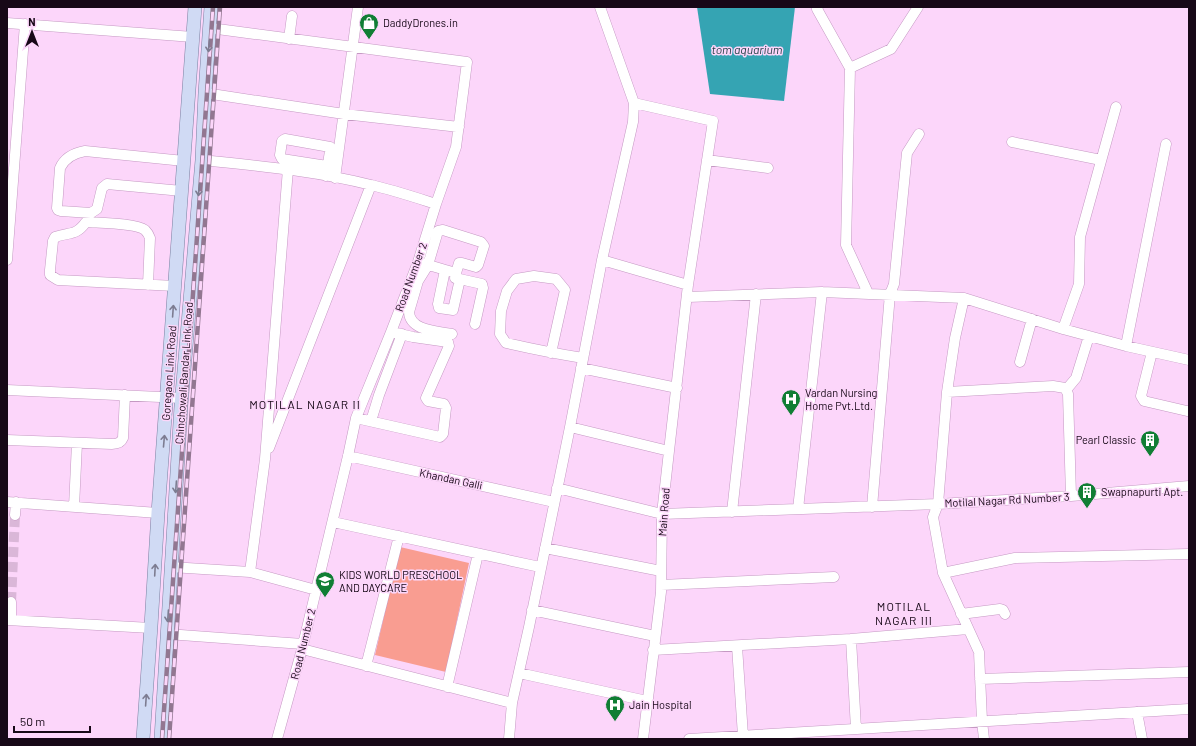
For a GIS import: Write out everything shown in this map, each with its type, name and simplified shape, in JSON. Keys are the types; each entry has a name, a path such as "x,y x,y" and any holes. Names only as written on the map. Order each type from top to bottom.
{"main road":[{"name":"Goregaon Link Road","path":"143,739 195,7"},
{"name":"Chinchowali Bandar Link Road","path":"161,739 182,398 202,160 211,7"}],"street":[{"path":"329,173 344,114 358,7"},
{"path":"509,739 512,703 570,427 602,260 633,122 634,103 600,7"},
{"path":"818,7 817,9 850,68 846,246 868,293"},
{"path":"850,68 891,49 918,7"},
{"path":"289,39 292,16"},
{"path":"7,23 193,37"},
{"path":"7,260 25,24"},
{"name":"Road Number 2","path":"210,28 467,62 456,147 436,204 423,264 391,332 356,418 303,647 277,739"},
{"path":"205,93 344,114 459,127"},
{"name":"Main Road","path":"634,103 713,121 688,285 688,297 669,451 662,514 661,585 643,739"},
{"path":"1063,329 1079,284 1080,237 1116,107"},
{"path":"872,507 890,294 894,284 907,153 919,134"},
{"path":"329,173 330,147 285,139 282,141 280,155 282,160 329,173 371,184 436,204"},
{"path":"1012,142 1101,160"},
{"path":"1126,346 1166,144"},
{"path":"182,191 107,184 102,188 97,209 91,213 61,211 57,208 60,168 69,157 80,152 85,151 184,161"},
{"path":"202,160 329,173"},
{"path":"707,160 768,168"},
{"path":"250,572 265,459 288,169"},
{"path":"265,459 371,184"},
{"path":"148,285 150,238 149,234 145,230 134,226 86,222 80,230 75,233 55,237 53,241 50,275 58,280 148,285 175,286"},
{"path":"445,270 438,304 439,308 453,310 459,263 476,267 478,266 484,246 481,242 443,230 438,231 423,264 409,312 410,317 413,323 423,328 452,334"},
{"path":"602,260 688,285"},
{"path":"423,264 445,270 482,284 483,288 475,324"},
{"path":"551,352 565,290 556,279 534,276 516,279 507,290 501,311 500,334 506,343 551,352 582,363 677,388"},
{"path":"798,509 822,292"},
{"path":"688,297 822,292 964,298 1063,329 1126,346 1189,360"},
{"path":"732,512 756,294"},
{"name":"Motilal Nagar Rd Number 3","path":"964,298 947,392 938,504 1071,496 1189,486"},
{"path":"1020,362 1032,319"},
{"path":"356,418 440,437 442,434 446,408 444,404 428,401 426,398 449,346 448,342 391,332"},
{"path":"372,421 379,395 402,334"},
{"path":"1066,390 1076,378 1089,336"},
{"path":"1152,352 1141,396 1144,401 1187,412 1189,411"},
{"path":"947,392 1053,386 1065,388 1068,394 1071,496"},
{"path":"7,390 182,398"},
{"path":"7,440 119,443 122,441 125,395"},
{"path":"570,427 669,451"},
{"path":"74,507 77,443"},
{"name":"Khandan Galli","path":"348,456 554,502"},
{"path":"557,488 662,514 938,504 933,517 943,573 979,652 984,739"},
{"path":"15,516 11,502 158,513"},
{"path":"332,522 540,567"},
{"path":"366,666 399,536"},
{"path":"545,548 661,571"},
{"path":"447,687 478,554"},
{"path":"943,573 1015,558 1189,554"},
{"path":"171,567 250,572 316,590"},
{"path":"661,585 834,578"},
{"path":"12,602 9,620 151,628"},
{"path":"961,614 1000,609 1003,610 1005,614"},
{"path":"532,610 655,636"},
{"path":"653,650 851,639 968,629"},
{"path":"167,634 303,647 366,666 512,703"},
{"path":"851,639 856,729"},
{"path":"737,646 743,736"},
{"path":"980,679 1189,672"},
{"path":"519,673 647,702"},
{"path":"689,739 1189,709"},
{"path":"1138,712 1142,739"}],"shaded area":[{"path":"400,547 469,563 446,672 375,655"}],"water":[{"name":"tom aquarium","path":"697,7 795,7 784,101 710,94"}],"tunnel":[{"path":"11,602 15,515"}],"railway":[{"path":"162,739 213,7"},
{"path":"169,739 220,7"}],"place":[{"name":"DaddyDrones.in","path":"369,40"},
{"name":"Vardan Nursing Home Pvt.Ltd.","path":"791,416"},
{"name":"Pearl Classic","path":"1150,457"},
{"name":"Swapnapurti Apt.","path":"1087,509"},
{"name":"KIDS WORLD PRESCHOOL AND DAYCARE","path":"325,598"},
{"name":"Jain Hospital","path":"615,722"}],"district":[{"name":"MOTILAL NAGAR II","path":"305,405"},
{"name":"MOTILAL NAGAR III","path":"904,614"}]}
